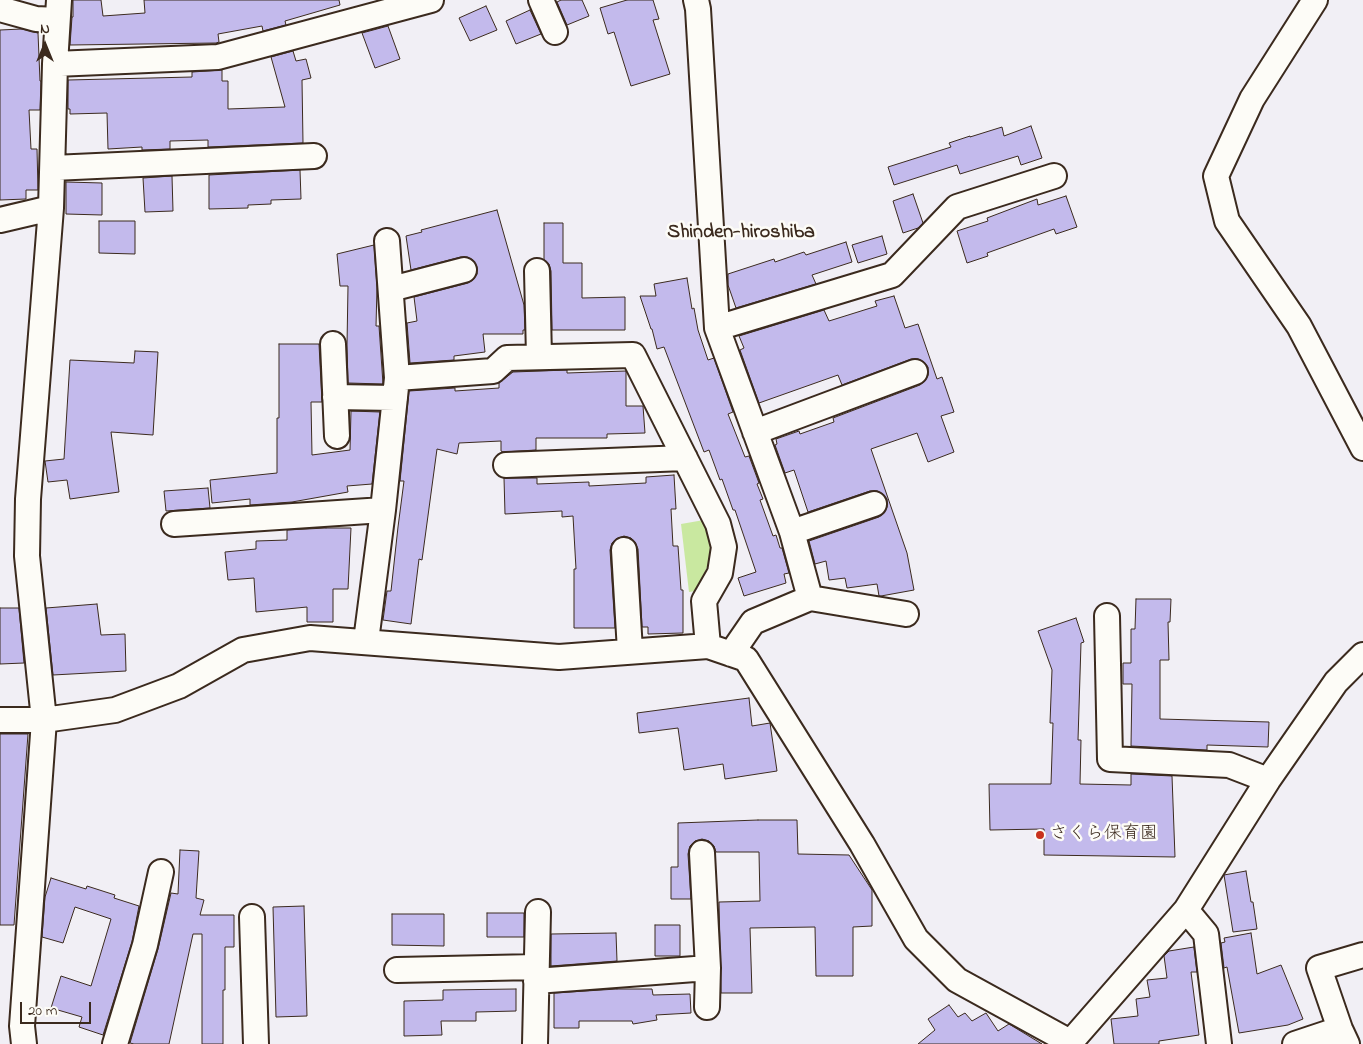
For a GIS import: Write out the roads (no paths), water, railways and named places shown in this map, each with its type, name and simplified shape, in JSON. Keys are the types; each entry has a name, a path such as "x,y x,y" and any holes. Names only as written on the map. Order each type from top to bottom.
{"street":[{"path":"55,64 218,57 431,0"},
{"path":"541,0 555,32"},
{"path":"696,0 699,18 717,328 792,532 810,598"},
{"path":"1314,0 1252,99 1216,176 1227,221 1299,326 1363,448"},
{"path":"0,9 36,19 58,10 52,208 28,498 27,556 44,720 23,1016 24,1044"},
{"path":"53,168 314,156"},
{"path":"717,328 892,275 957,208 1054,176"},
{"path":"0,220 52,208"},
{"path":"366,642 396,388 387,241"},
{"path":"391,289 464,270"},
{"path":"537,271 539,357"},
{"path":"333,344 337,436"},
{"path":"335,397 493,371 507,358 633,355 718,524 724,547 720,573 704,601 708,646"},
{"path":"755,432 915,372"},
{"path":"506,465 685,458"},
{"path":"792,532 874,504"},
{"path":"174,524 383,510"},
{"path":"624,550 630,651"},
{"path":"731,654 753,622 810,598 906,614"},
{"path":"1107,616 1110,759 1229,765 1268,780"},
{"path":"0,720 44,720 115,710 179,686 243,650 310,638 559,657 708,646 746,659 862,844 916,939 957,980 1070,1043 1186,910 1268,780 1336,682 1363,654"},
{"path":"702,852 708,968 707,1007"},
{"path":"115,1044 145,944 161,872"},
{"path":"1186,910 1206,934 1219,1044"},
{"path":"535,1044 538,912"},
{"path":"252,917 256,1044"},
{"path":"1296,1044 1343,1037 1318,968 1363,955"},
{"path":"397,970 536,974 708,968"}],"place":[{"name":"さくら保育園","path":"1040,835"}],"district":[{"name":"Shinden-hiroshiba","path":"741,234"}]}
